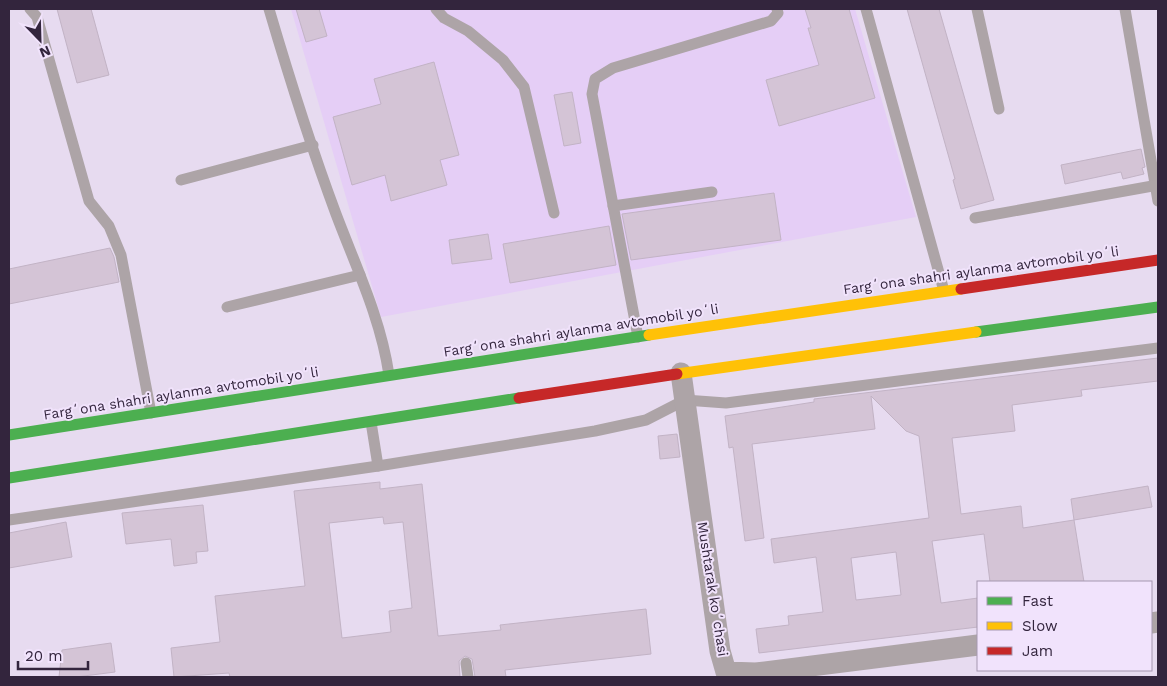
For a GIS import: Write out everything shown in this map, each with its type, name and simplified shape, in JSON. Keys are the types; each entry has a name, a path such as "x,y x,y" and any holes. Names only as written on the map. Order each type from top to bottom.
{"highway":[{"name":"Fargʻona shahri aylanma avtomobil yoʻli","path":"9,435 638,337 1158,260"},
{"path":"9,478 681,373 1158,306"}],"street":[{"name":"Mushtarak koʻchasi","path":"681,373 720,651 726,672 756,674 977,645"}],"lane":[{"path":"30,9 37,17 89,201 109,226 121,255 151,413"},
{"path":"268,9 336,211 376,320 386,355 389,375"},
{"path":"436,9 444,18 468,31 503,60 524,87 554,212"},
{"path":"638,337 592,94 595,79 614,68 772,21 778,13 777,9"},
{"path":"866,9 944,291"},
{"path":"977,9 1000,110"},
{"path":"1125,9 1157,185 1158,202"},
{"path":"181,180 313,144"},
{"path":"974,218 1157,185"},
{"path":"613,206 712,192"},
{"path":"227,307 360,275"},
{"path":"9,520 378,466 595,431 646,420 685,400 726,403 1158,348"},
{"path":"371,422 378,466"},
{"path":"466,663 468,677"}],"shaded area":[{"path":"291,9 855,9 916,217 381,317"}],"building":[{"path":"57,9 91,9 109,75 77,83"},
{"path":"296,9 319,9 327,36 306,42"},
{"path":"805,9 849,9 875,98 779,126 766,80 819,65 808,28 811,28"},
{"path":"907,9 939,9 994,200 961,209 953,180 955,179"},
{"path":"434,62 459,155 440,160 447,185 391,201 385,175 352,185 333,117 381,104 374,79"},
{"path":"572,92 581,143 564,146 554,95"},
{"path":"1141,149 1145,167 1142,168 1144,174 1123,179 1121,172 1065,184 1061,165"},
{"path":"774,193 781,240 631,260 622,214"},
{"path":"609,226 616,265 510,283 503,244"},
{"path":"488,234 492,259 452,264 449,240"},
{"path":"110,248 114,257 119,282 9,304 9,269"},
{"path":"1158,358 1158,381 1081,390 1082,396 1012,405 1015,431 952,438 961,514 1021,506 1023,528 1074,520 1084,581 990,581 984,534 932,541 941,603 977,598 977,627 759,653 756,629 789,625 788,616 823,612 816,557 774,563 771,539 929,518 919,436 906,431 871,396 875,429 752,444 764,538 745,541 733,447 729,448 725,416 814,402 814,399","holes":["896,552 901,595 856,600 851,558"]},
{"path":"677,434 680,457 660,459 658,436"},
{"path":"380,482 380,489 422,484 438,636 501,630 500,625 646,609 651,654 505,670 506,677 475,677 472,659 465,656 459,661 460,677 230,677 229,673 174,677 171,648 220,642 215,596 305,586 294,491","holes":["383,517 384,524 403,522 412,608 389,611 391,632 342,638 329,523"]},
{"path":"1148,486 1152,507 1074,520 1071,499"},
{"path":"203,505 208,551 196,552 197,563 174,566 171,539 126,544 122,513"},
{"path":"66,522 72,557 9,568 9,533"},
{"path":"111,643 115,672 76,677 59,677 62,650"}],"traffic: fast":[{"path":"976,332 1158,307"},
{"path":"9,435 649,335"},
{"path":"9,478 519,398"}],"traffic: slow":[{"path":"649,335 961,289"},
{"path":"677,374 976,332"}],"traffic: jam":[{"path":"961,289 1158,260"},
{"path":"519,398 677,374"}]}
